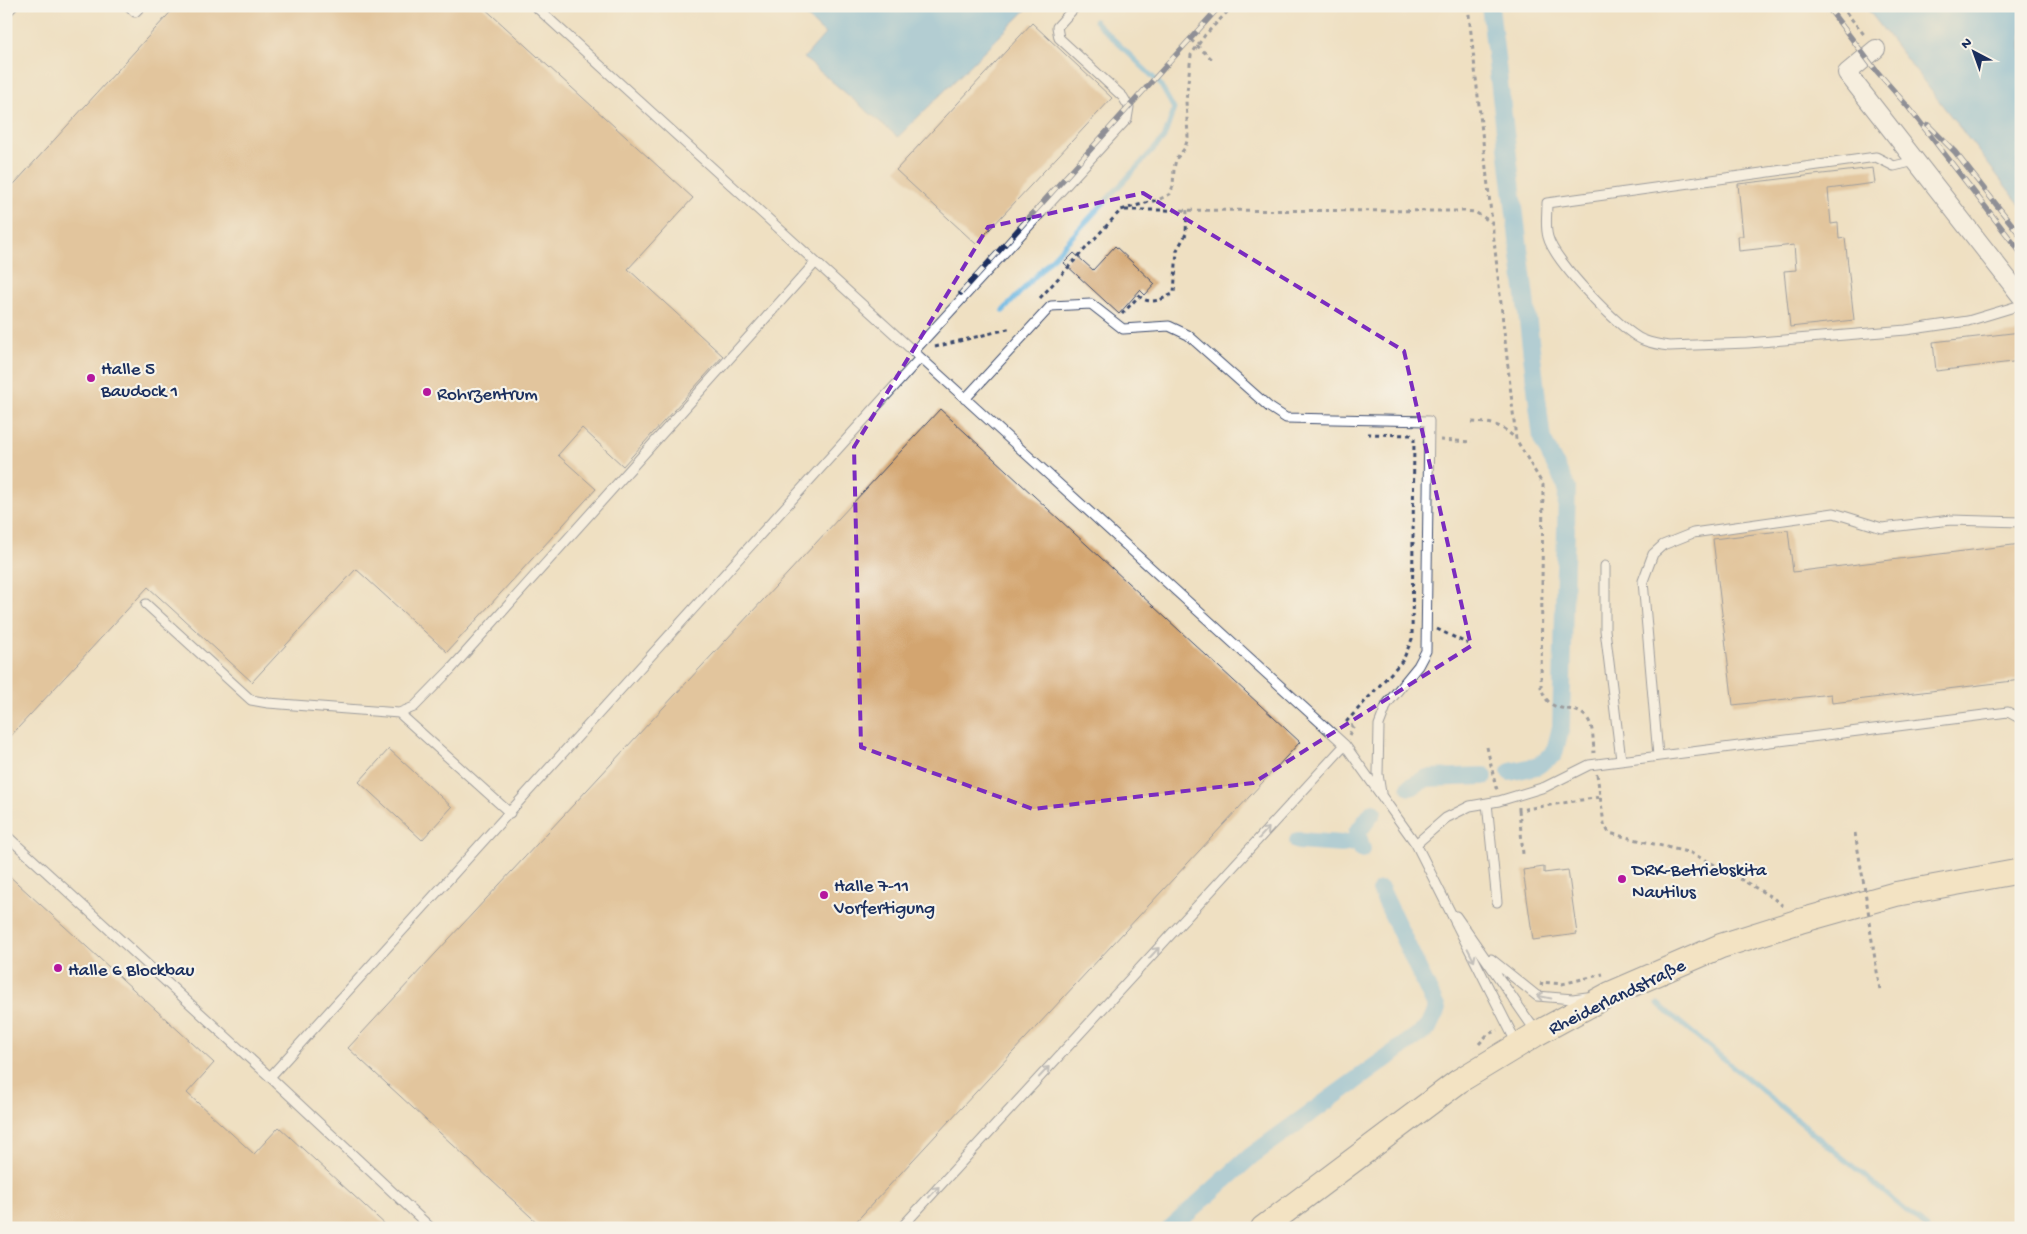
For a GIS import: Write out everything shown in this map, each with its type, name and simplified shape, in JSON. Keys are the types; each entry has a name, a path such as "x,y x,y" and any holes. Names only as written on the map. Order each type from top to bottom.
{"main road":[{"name":"Rheiderlandstraße","path":"1263,1228 1459,1081 1538,1033 1610,994 1721,946 1800,921 1896,894 2021,870"}],"street":[{"path":"1876,49 1847,73 2021,296"}],"lane":[{"path":"6,13 13,6"},
{"path":"129,6 135,12 141,6"},
{"path":"535,6 1345,745 1416,844 1518,1046"},
{"path":"270,1077 510,813 1127,119 1129,107 1123,96 1059,38 1058,28 1076,6"},
{"path":"1915,161 1894,166 1876,156 1547,203 1548,236 1556,255 1565,267 1616,320 1642,340 1669,346 1748,343 1906,330 1968,321 2021,305"},
{"path":"146,604 252,700 268,703 399,713 414,707 452,669 815,263"},
{"path":"965,399 1050,306 1091,304 1123,329 1169,326 1188,335 1269,407 1286,418 1428,421 1426,651 1418,666 1387,704 1380,724 1378,774 1382,796"},
{"path":"1658,756 1643,581 1653,554 1663,545 1692,533 1834,514 1882,528 1950,520 2021,522"},
{"path":"1605,566 1605,630 1621,760"},
{"path":"1416,844 1446,818 1470,806 1487,804 1545,787 1589,765 2008,712 2021,719"},
{"path":"399,713 510,813"},
{"path":"901,1228 1345,745"},
{"path":"1487,804 1497,902"},
{"path":"6,835 270,1077 431,1228"},
{"path":"1441,896 1484,954 1538,1033"},
{"path":"1484,954 1537,996 1573,1000 1610,994"}],"path":[{"path":"1035,303 1121,210 1160,199 1170,194 1173,186 1176,159 1185,148 1188,137 1186,101 1191,55 1205,35 1233,6"},
{"path":"1468,6 1516,440"},
{"path":"1841,6 1876,49"},
{"path":"1191,40 1214,61"},
{"path":"1121,210 1465,211 1475,212 1492,222"},
{"path":"1115,322 1139,296 1144,300 1160,301 1174,293 1177,250 1186,234 1187,210"},
{"path":"916,355 1011,329 1017,323"},
{"path":"1472,422 1495,423 1506,430 1516,440 1542,485 1540,676 1543,695 1549,704 1586,717 1590,723 1604,824 1609,833 1691,854 1757,888 1789,910"},
{"path":"1364,434 1472,442"},
{"path":"1345,745 1353,727 1348,721 1403,660 1412,639 1414,439"},
{"path":"1412,628 1434,627 1468,644"},
{"path":"1487,747 1496,788"},
{"path":"1519,810 1523,854"},
{"path":"1855,833 1880,990"}],"highlighted area":[{"path":"1143,193 1404,351 1471,646 1253,783 1033,809 861,747 854,447 988,227"}],"water":[{"path":"795,6 1030,6 898,137 804,58 825,34"},
{"path":"1865,6 2021,6 2021,206"}],"building":[{"name":"Rohrzentrum","path":"176,6 482,6 693,198 628,269 723,356 623,466 582,428 558,455 596,489 447,652 356,569 252,682 148,587 6,741 6,193"},
{"path":"1032,23 1112,98 976,244 896,170"},
{"path":"1873,168 1875,183 1828,189 1831,224 1838,223 1839,239 1845,238 1854,320 1790,327 1784,271 1796,270 1794,245 1739,251 1738,236 1743,236 1738,184"},
{"path":"1115,246 1155,284 1145,295 1140,290 1119,314 1064,263 1074,253 1093,270"},
{"path":"2021,332 2021,361 1936,371 1933,342"},
{"name":"Halle 7-11 Vorfertigung","path":"940,409 1300,742 850,1228 543,1228 348,1048"},
{"path":"1788,530 1793,572 2021,544 2021,680 1832,703 1831,694 1733,705 1713,539"},
{"path":"389,749 452,807 422,840 359,782"},
{"path":"1544,867 1544,873 1568,870 1577,934 1533,940 1523,870"},
{"name":"Halle 6 Blockbau","path":"6,873 214,1063 187,1093 254,1154 279,1127 389,1228 6,1228"}],"waterway":[{"path":"1490,6 1542,439 1567,488 1561,727 1554,754 1537,766 1510,772"},
{"path":"1003,311 1164,138 1174,109 1160,84 1095,21"},
{"path":"1410,787 1427,778 1484,776"},
{"path":"1362,849 1357,833 1373,812"},
{"path":"1298,841 1342,844 1359,841"},
{"path":"1171,1228 1251,1156 1428,1028 1437,1009 1381,890"},
{"path":"1658,1004 1927,1228"}],"railway":[{"path":"961,293 1220,6"},
{"path":"1827,6 2021,253"},
{"path":"1928,125 1955,152 2021,236"}],"place":[{"name":"Halle 5 Baudock 1","path":"91,378"},
{"name":"Rohrzentrum","path":"427,392"},
{"name":"DRK-Betriebskita Nautilus","path":"1622,879"},
{"name":"Halle 7-11 Vorfertigung","path":"824,895"},
{"name":"Halle 6 Blockbau","path":"58,968"}]}
